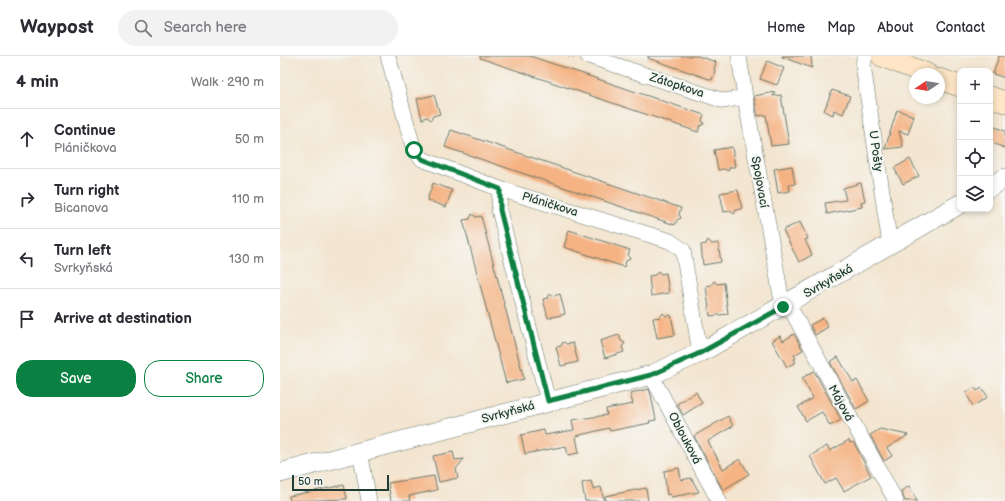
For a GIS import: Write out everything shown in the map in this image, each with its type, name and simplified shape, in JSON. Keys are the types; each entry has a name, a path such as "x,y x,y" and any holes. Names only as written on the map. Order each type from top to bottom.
{"main road":[{"path":"882,56 912,68"},
{"path":"945,81 957,85"},
{"path":"993,98 1005,102"}],"street":[{"name":"Pláničkova","path":"388,56 414,150 422,159 500,189 670,241 683,250 700,353"},
{"name":"Spojovací","path":"739,56 745,97 785,305"},
{"name":"U Pošty","path":"865,56 863,65 890,245"},
{"name":"Zátopkova","path":"586,58 724,101 745,97"},
{"path":"993,184 1005,178"},
{"path":"500,189 500,210 548,401"},
{"name":"Svrkyňská","path":"280,473 651,375 700,353 957,206"},
{"name":"Májová","path":"785,305 896,501"},
{"name":"Oblouková","path":"651,375 719,501"},
{"path":"360,451 369,501"}],"path":[{"path":"569,56 586,58"}],"building":[{"path":"480,56 530,56 704,115 702,120 704,124 700,126 698,132 480,58"},
{"path":"648,56 698,56 716,62 714,69 715,71 712,80 648,58"},
{"path":"811,56 812,68 782,57"},
{"path":"999,56 1005,56 1005,78 993,74"},
{"path":"767,61 784,68 777,85 760,79"},
{"path":"832,90 850,96 843,114 834,110 833,115 824,111"},
{"path":"775,92 773,96 781,95 789,144 771,146 766,115 758,116 754,96"},
{"path":"434,95 440,114 433,116 431,120 427,117 422,119 417,99"},
{"path":"897,110 914,116 908,134 899,131 903,147 885,149"},
{"path":"993,126 1005,131 1005,148 993,143"},
{"path":"451,130 681,208 679,214 681,218 677,220 675,225 445,147"},
{"path":"732,147 735,167 730,167 728,171 724,169 718,170 714,150"},
{"path":"910,159 919,176 903,184 894,168"},
{"path":"792,166 795,184 789,185 790,191 778,193 774,169"},
{"path":"433,183 452,190 446,207 427,200"},
{"path":"861,183 865,201 861,202 862,207 827,214 825,203 846,200 843,188"},
{"path":"738,190 742,209 736,210 734,214 730,211 724,212 720,193"},
{"path":"472,214 476,217 481,216 524,379 506,383 463,220 470,219"},
{"path":"800,222 808,239 805,240 812,255 799,262 783,230"},
{"path":"569,230 630,250 628,255 630,259 626,261 624,267 564,247"},
{"path":"708,240 712,244 718,243 721,262 703,265 701,245 706,244"},
{"path":"658,271 661,274 666,273 669,293 651,296 649,276 655,275"},
{"path":"714,281 717,284 724,283 728,314 710,316 706,286 711,285"},
{"path":"550,294 554,296 560,294 565,314 548,318 543,299 548,298"},
{"path":"663,313 666,316 671,315 675,335 657,338 653,318 660,317"},
{"path":"823,318 828,327 815,335 810,325"},
{"path":"794,334 803,350 794,355 796,362 787,367 772,341 780,336 783,341"},
{"path":"619,335 621,341 625,343 622,347 624,352 605,358 600,341"},
{"path":"563,342 567,344 573,343 578,362 561,366 556,347 561,346"},
{"path":"838,357 853,382 857,380 869,401 856,409 830,362"},
{"path":"814,371 841,420 830,426 822,412 806,421 798,407 813,398 802,378"},
{"path":"975,387 977,391 982,388 988,397 973,406 966,393"},
{"path":"649,389 656,420 649,421 650,423 610,431 609,428 576,436 579,453 568,455 566,446 525,454 521,435 544,430 545,435 574,430 572,420 607,415 606,409 633,404 630,393"},
{"path":"696,392 702,403 683,415 677,404"},
{"path":"728,416 733,426 708,441 723,469 740,459 749,474 723,490 694,436"},
{"path":"880,429 908,435 887,448 892,456 884,461 870,435"},
{"path":"849,440 850,443 854,443 871,476 844,491 836,478 825,484 810,456 827,446 830,451"},
{"path":"453,452 455,460 464,459 456,469 458,478 439,482 433,456"},
{"path":"679,468 681,480 691,478 699,492 671,497 670,494 667,495 664,471"},
{"path":"434,476 437,490 409,496 410,501 391,501 388,483"},
{"path":"591,481 593,489 601,487 604,501 585,501 582,483"},
{"path":"344,485 347,499 290,501 289,496"},
{"path":"909,486 917,501 905,501 901,491"},
{"path":"646,488 648,501 606,501 605,496"}],"route":[{"path":"414,150 422,159 500,189 500,210 548,401 651,375 700,353 783,307"}]}
